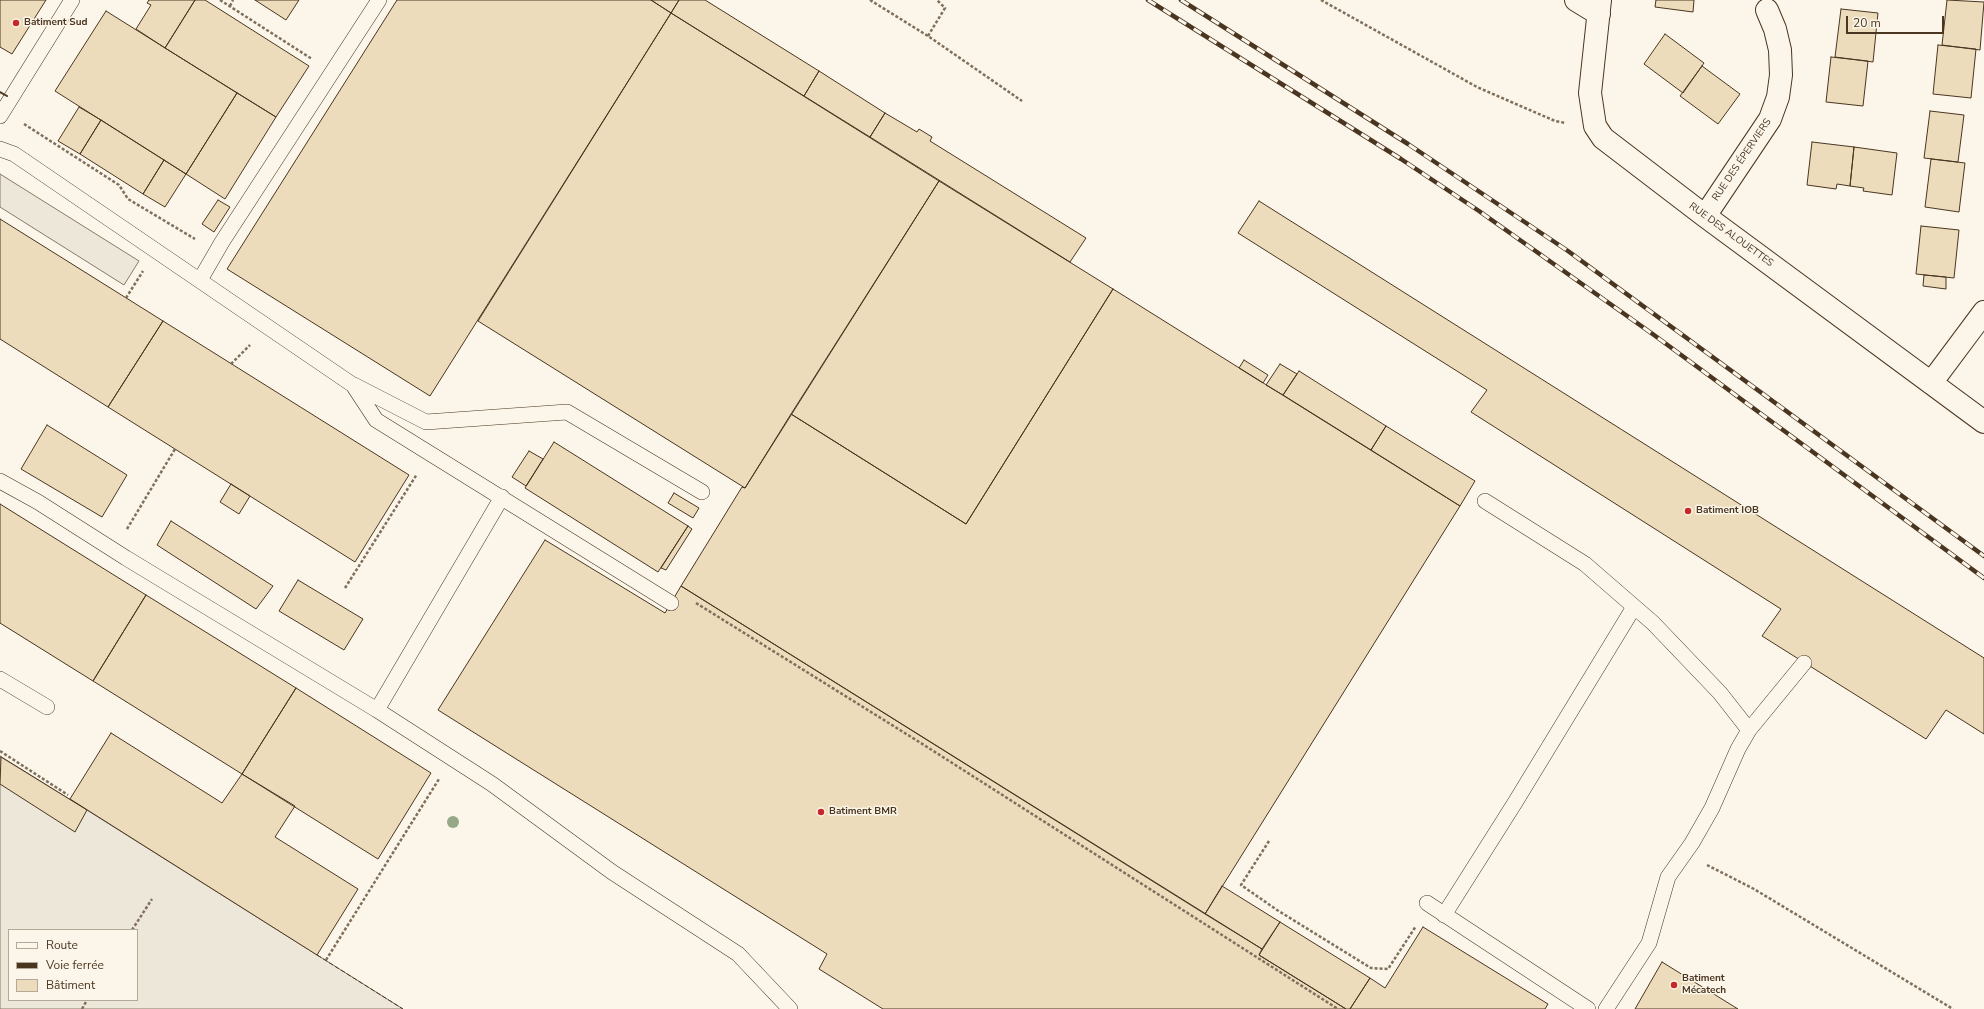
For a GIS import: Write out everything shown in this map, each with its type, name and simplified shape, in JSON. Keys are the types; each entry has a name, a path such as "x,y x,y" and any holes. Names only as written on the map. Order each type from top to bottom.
{"street":[{"name":"RUE DES ALOUETTES","path":"1576,0 1599,7 1590,93 1595,126 1603,138 1705,216 1984,422"},
{"name":"RUE DES ÉPERVIERS","path":"1705,216 1770,119 1778,97 1781,75 1780,50 1775,29 1767,10"},
{"path":"1932,383 1984,312"}],"lane":[{"path":"0,116 72,0"},
{"path":"200,280 222,242 379,0"},
{"path":"0,149 14,154 353,385 426,422 568,412 702,492"},
{"path":"353,385 376,420 671,603"},
{"path":"0,481 38,502 126,558 377,710 492,784 612,872 738,954 790,1009"},
{"path":"377,710 502,497"},
{"path":"1485,501 1585,564 1653,623 1715,688 1749,730"},
{"path":"1588,1009 1435,909 1634,607"},
{"path":"1606,1009 1649,943 1668,877 1692,843 1712,808 1738,749 1749,730 1804,663"},
{"path":"0,679 47,707"}],"path":[{"path":"220,0 314,60"},
{"path":"230,6 233,0"},
{"path":"870,0 928,36 1022,101"},
{"path":"928,36 944,8 937,0"},
{"path":"1321,0 1477,87 1554,122 1595,126"},
{"path":"126,531 175,449"},
{"path":"345,588 419,471 446,463"},
{"path":"694,602 924,745 1338,1009"},
{"path":"0,751 68,795"},
{"path":"326,960 440,778"},
{"path":"1269,841 1241,885 1277,910 1371,968 1388,969 1417,924 1435,909"},
{"path":"1702,862 1754,889 1953,1009"},
{"path":"133,929 152,899"}],"shaded area":[{"path":"0,174 139,261 124,285 0,207"},
{"path":"0,756 71,800 403,1009 0,1009"}],"building":[{"name":"Batiment Sud","path":"0,0 46,0 12,54 0,47"},
{"path":"149,0 195,0 165,48 136,29 151,5 147,3"},
{"path":"195,0 205,0 309,66 276,117 165,48"},
{"path":"255,0 299,0 286,20"},
{"path":"397,0 651,0 671,13 430,396 227,269"},
{"path":"651,0 679,0 671,13"},
{"path":"679,0 705,0 819,71 804,96 671,13"},
{"path":"1656,0 1694,0 1693,12 1655,7"},
{"path":"1947,0 1984,2 1980,50 1942,45"},
{"path":"1841,9 1878,13 1873,62 1835,57"},
{"path":"106,11 237,93 186,174 55,91"},
{"path":"671,13 939,181 745,488 478,321"},
{"path":"1665,34 1704,63 1683,93 1644,64"},
{"path":"1938,45 1976,49 1971,98 1933,94"},
{"path":"1831,57 1868,61 1863,106 1826,102"},
{"path":"1702,66 1740,94 1718,124 1680,96"},
{"path":"819,71 885,113 870,137 804,96"},
{"path":"237,93 276,117 225,199 186,174"},
{"path":"79,107 101,120 80,154 58,141"},
{"path":"1930,111 1964,115 1958,162 1924,158"},
{"path":"885,113 917,132 919,129 932,137 930,141 1086,238 1070,262 870,137"},
{"path":"101,120 164,160 143,194 80,154"},
{"path":"1812,142 1854,147 1850,186 1837,184 1836,189 1807,185"},
{"path":"1854,147 1897,153 1892,195 1863,191 1864,188 1850,186"},
{"path":"1931,159 1965,163 1959,212 1925,207"},
{"path":"164,160 186,174 165,207 143,194"},
{"path":"939,181 1113,289 966,524 791,414"},
{"path":"218,200 230,207 214,232 202,224"},
{"name":"Batiment IOB","path":"1259,201 1984,658 1984,734 1946,710 1926,739 1762,636 1781,609 1471,412 1487,390 1238,233"},
{"path":"0,219 163,321 108,407 0,339"},
{"path":"1921,226 1959,230 1954,278 1916,274"},
{"path":"1924,275 1946,277 1946,289 1923,286"},
{"path":"1113,289 1460,506 1205,914 681,586 742,487 745,488 791,414 966,524"},
{"path":"163,321 409,475 355,562 108,407"},
{"path":"1244,360 1268,375 1263,383 1239,368"},
{"path":"1280,364 1297,374 1283,395 1266,385"},
{"path":"1299,371 1386,426 1371,450 1283,395"},
{"path":"47,425 127,475 102,517 21,469"},
{"path":"1386,426 1475,481 1460,506 1371,450"},
{"path":"554,442 688,526 658,572 525,488"},
{"path":"529,451 543,459 526,486 512,477"},
{"path":"231,484 250,496 239,514 220,502"},
{"path":"674,493 699,508 693,518 668,503"},
{"path":"0,504 146,595 93,681 0,623"},
{"path":"171,521 273,586 256,609 157,545"},
{"path":"688,526 692,529 666,570 661,568"},
{"name":"Batiment BMR","path":"545,540 665,613 681,586 1262,949 1259,955 1346,1009 883,1009 819,969 827,954 438,710"},
{"path":"298,580 363,619 344,650 279,611"},
{"path":"146,595 296,688 242,774 93,681"},
{"path":"296,688 431,773 378,859 242,774"},
{"path":"111,733 222,803 242,774 295,806 275,837 358,889 317,955 70,799"},
{"path":"1,757 87,810 75,832 0,784"},
{"path":"1222,886 1280,922 1262,949 1205,914"},
{"path":"1280,922 1370,978 1350,1009 1346,1009 1259,955"},
{"path":"1423,927 1548,1004 1545,1009 1350,1009 1370,978 1385,988"},
{"name":"Batiment Mécatech","path":"1662,962 1738,1009 1635,1009"}],"railway":[{"path":"1148,0 1401,159 1479,211 1654,335 1984,578"},
{"path":"1181,0 1408,144 1568,251 1984,556"}],"fence":[{"path":"317,955 403,1009"}],"wall":[{"path":"0,92 7,96"}],"place":[{"name":"Batiment Sud","path":"16,23"},
{"name":"Batiment IOB","path":"1688,511"},
{"name":"Batiment BMR","path":"821,812"},
{"name":"Batiment Mécatech","path":"1674,985"}]}
